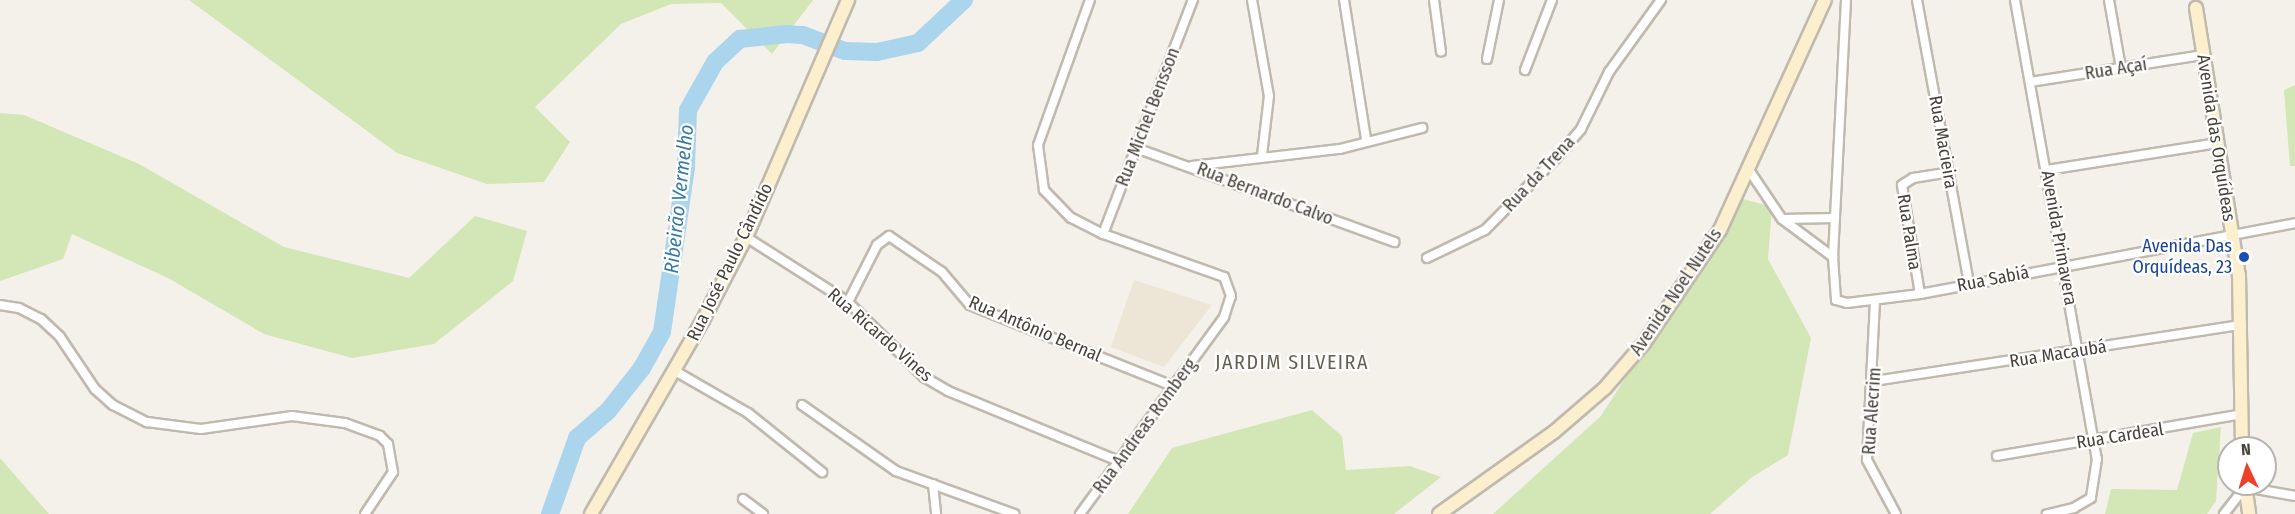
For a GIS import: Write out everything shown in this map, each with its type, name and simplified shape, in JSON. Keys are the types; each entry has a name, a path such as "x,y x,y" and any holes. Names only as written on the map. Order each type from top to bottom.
{"street":[{"name":"Rua José Paulo Cândido","path":"591,514 675,371 746,237 848,0"},
{"path":"1090,0 1043,129 1037,158 1044,190 1054,204 1103,234"},
{"name":"Rua Michel Bensson","path":"1103,234 1193,0"},
{"path":"1252,0 1269,96 1262,156"},
{"path":"1344,0 1366,139"},
{"path":"1434,0 1441,52"},
{"path":"1487,59 1499,0"},
{"path":"1525,70 1552,0"},
{"name":"Rua da Trena","path":"1427,258 1485,230 1556,158 1581,129 1609,72 1661,0"},
{"name":"Avenida Noel Nutels","path":"1440,514 1545,438 1616,376 1686,284 1720,230 1825,0"},
{"path":"1833,257 1846,0"},
{"name":"Rua Macieira","path":"1917,0 1969,283"},
{"name":"Avenida Primavera","path":"2015,0 2080,351 2094,440 2096,477 2091,498 2083,504 2047,514"},
{"path":"2109,0 2121,68"},
{"name":"Avenida das Orquídeas","path":"2196,2 2202,55 2232,234 2242,325 2242,436"},
{"name":"Rua Açaí","path":"2030,82 2202,55"},
{"path":"1192,166 1340,148 1366,139 1422,128"},
{"path":"2047,170 2218,143"},
{"name":"Rua Bernardo Calvo","path":"1136,148 1192,166 1394,242"},
{"path":"1749,170 1782,219 1833,257"},
{"name":"Rua Palma","path":"1920,294 1902,185 1913,178 1949,172"},
{"path":"1782,219 1835,218"},
{"name":"Rua Sabiá","path":"1833,257 1833,298 1847,303 1875,301 2295,223"},
{"name":"Rua Andreas Romberg","path":"1080,514 1229,307 1231,289 1224,277 1103,234"},
{"name":"Rua Antônio Bernal","path":"848,302 877,245 889,236 942,272 970,305 1173,386"},
{"name":"Rua Ricardo Vines","path":"746,237 848,302 924,377 948,391 1119,461"},
{"name":"Rua Alecrim","path":"1875,301 1874,381 1867,460 1896,514"},
{"path":"0,305 41,319 54,330 95,389 113,405 147,422 201,429 292,416 345,423 380,436 388,444 393,472 365,514"},
{"name":"Rua Macaubá","path":"1874,381 2242,325"},
{"path":"675,371 748,413 822,472"},
{"path":"802,405 878,461 1014,514"},
{"name":"Rua Cardeal","path":"1997,456 2242,414"},
{"path":"933,484 936,514"},
{"path":"2277,492 2295,496"},
{"path":"2224,514 2238,496"},
{"path":"2246,496 2249,514"},
{"path":"743,499 763,514"}],"shaded area":[{"path":"1134,280 1212,305 1164,367 1111,347"}],"green space":[{"path":"189,0 813,0 772,54 721,3 671,4 621,24 535,107 570,142 544,182 487,184 397,153"},
{"path":"2295,85 2295,166 2290,166 2284,90"},
{"path":"0,113 24,115 139,164 284,247 409,278 475,216 527,231 513,281 434,344 352,358 264,334 168,278 72,234 63,259 0,281"},
{"path":"1740,198 1772,207 1768,259 1811,338 1788,455 1752,477 1710,514 1493,514 1601,416"},
{"path":"1312,410 1342,436 1346,470 1410,466 1441,477 1394,514 1128,514 1172,448"},
{"path":"2221,427 2220,436 2217,436 2216,501 2207,514 2105,514 2111,489 2177,490 2193,433"},
{"path":"0,458 49,514 0,514"}],"waterway":[{"name":"Ribeirão Vermelho","path":"550,514 577,438 608,411 642,368 662,332 686,167 688,110 715,62 740,39 787,34 803,35 845,51 877,52 918,43 964,0"}],"place":[{"name":"Avenida Das Orquídeas, 23","path":"2244,257"}],"district":[{"name":"JARDIM SILVEIRA","path":"1292,362"}]}
